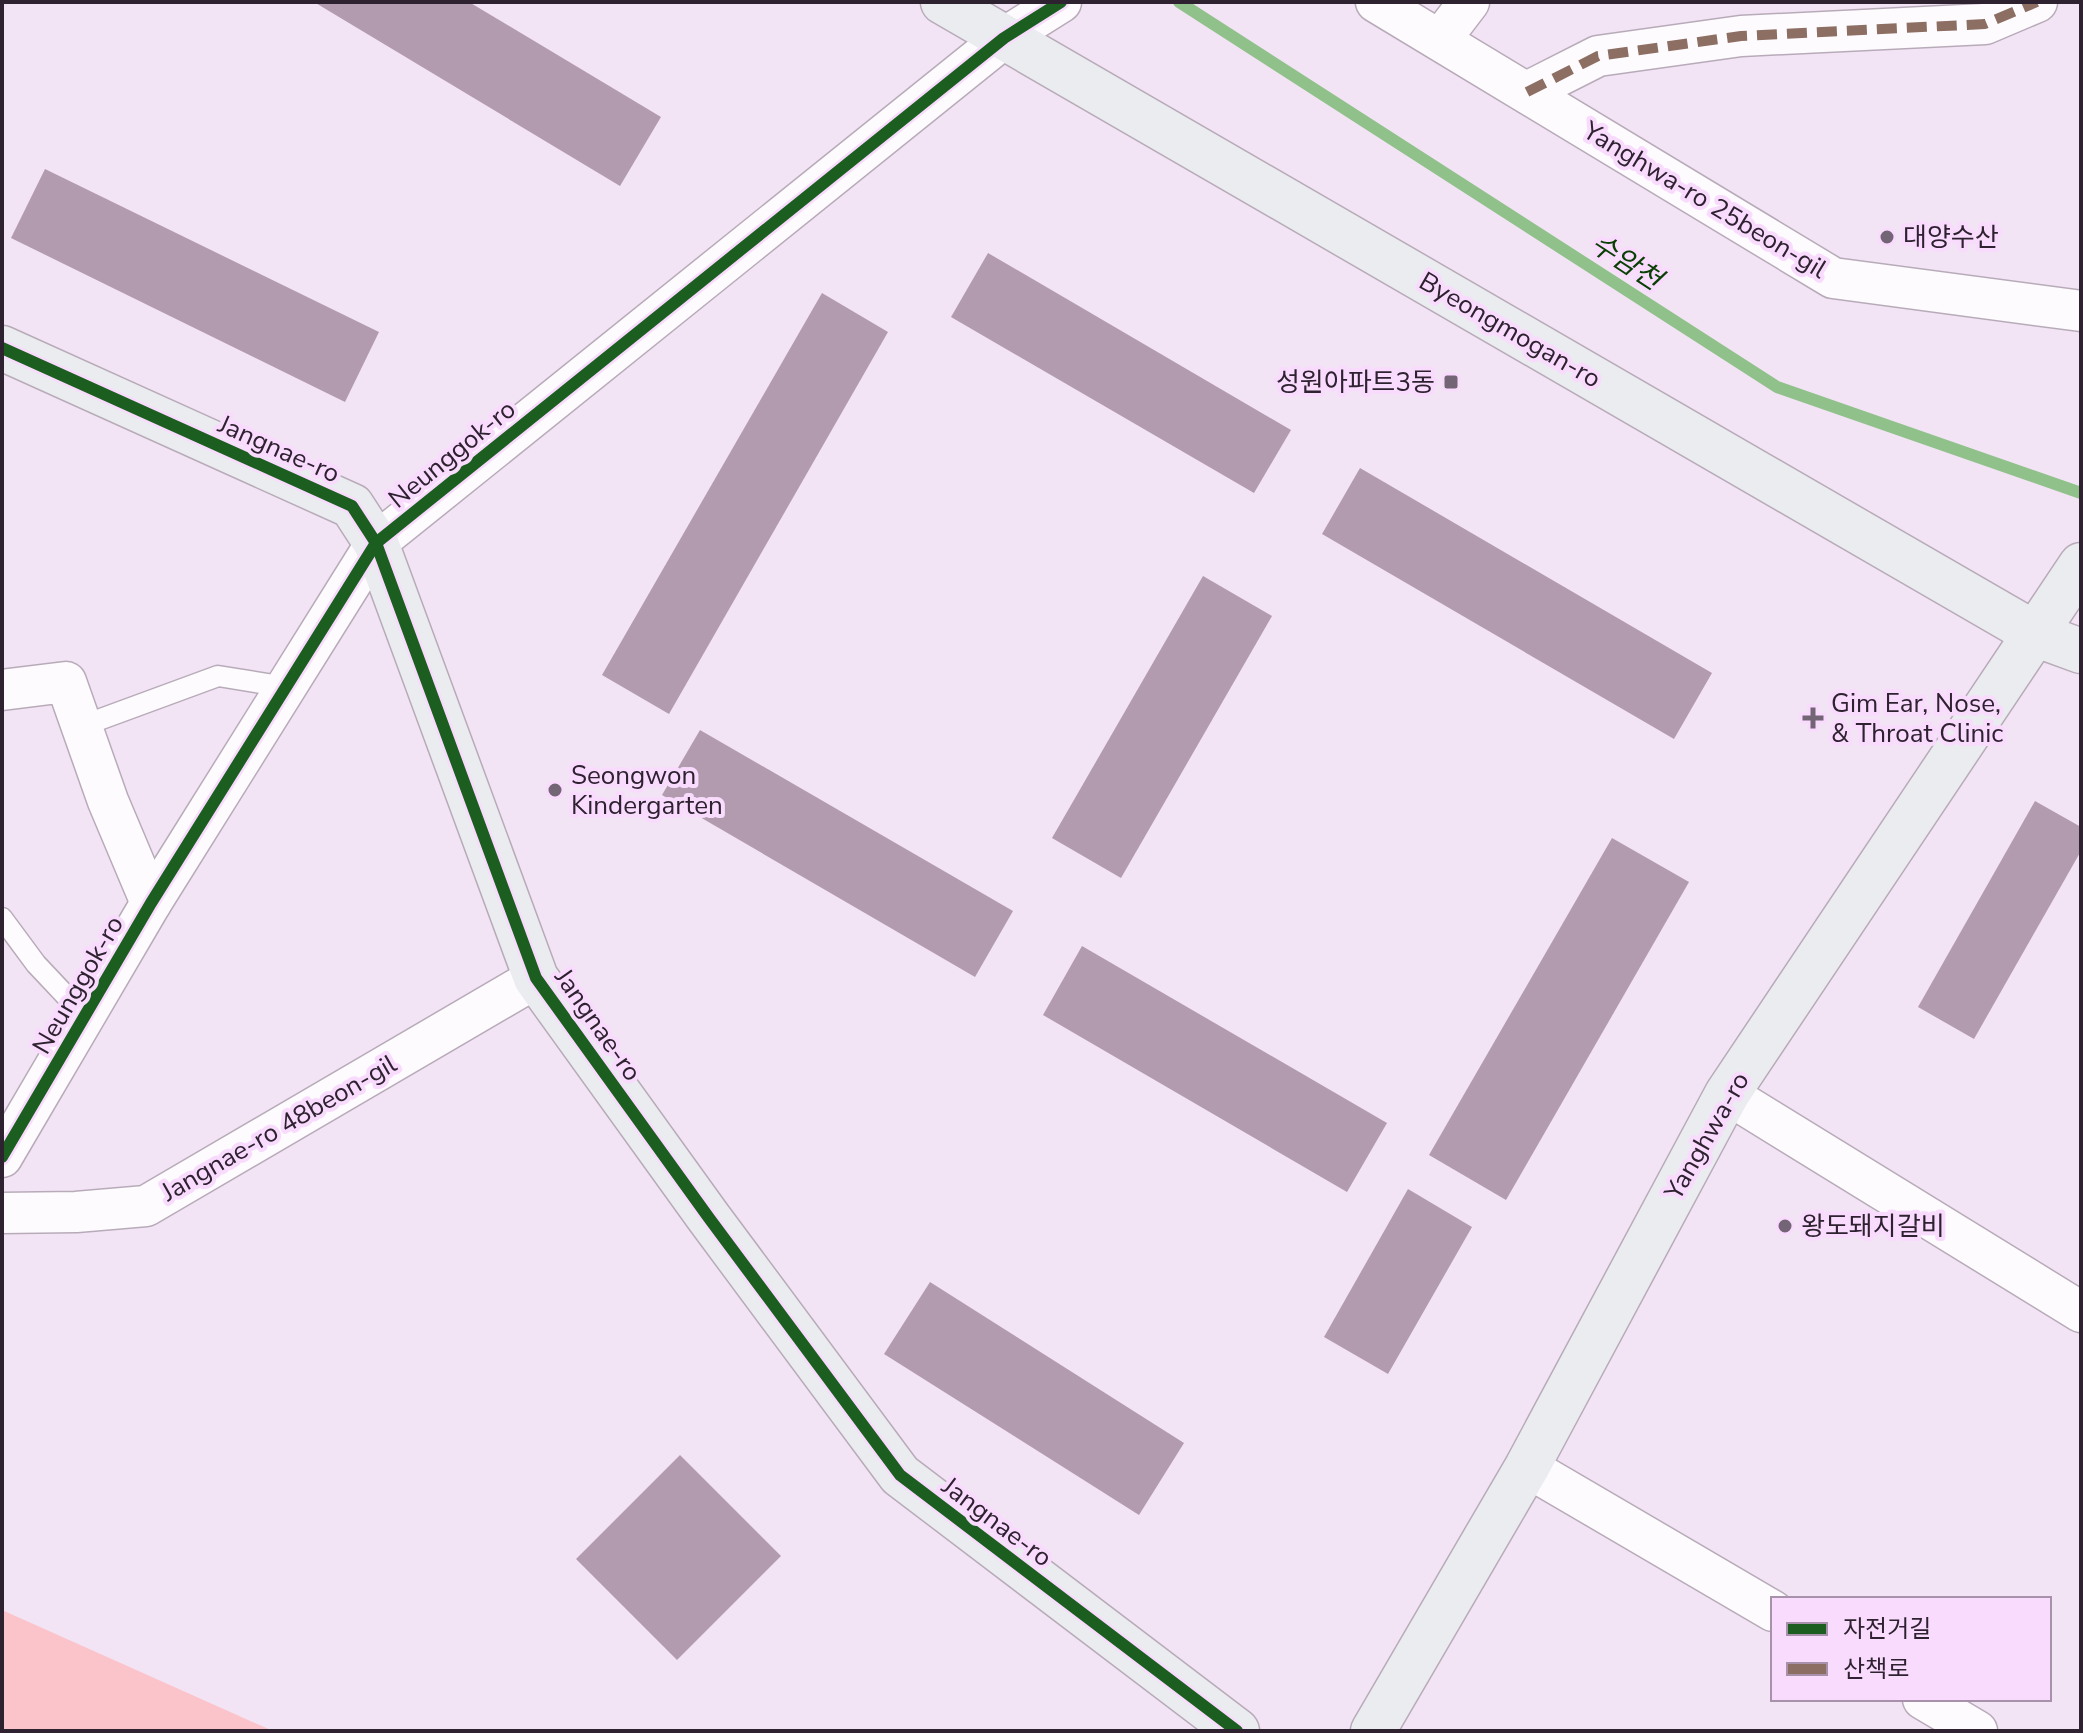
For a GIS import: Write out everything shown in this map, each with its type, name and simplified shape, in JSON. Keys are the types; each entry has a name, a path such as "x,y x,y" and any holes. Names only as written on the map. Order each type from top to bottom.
{"street":[{"name":"Byeongmogan-ro","path":"943,2 2037,635 2081,651"},
{"name":"Neunggok-ro","path":"2,1157 151,903 376,543 1004,38 1061,2"},
{"name":"Yanghwa-ro 25beon-gil","path":"1376,2 1833,278 2081,311"},
{"path":"1440,40 1469,2"},
{"path":"1527,92 1598,56 1741,36 1985,24 2037,2"},
{"name":"Jangnae-ro","path":"2,348 352,506 376,543 536,978 900,1475 1237,1731"},
{"name":"Yanghwa-ro","path":"1373,1731 1527,1467 1727,1094 2081,565"},
{"path":"2,690 66,682 151,903"},
{"name":"Jangnae-ro 48beon-gil","path":"2,1213 146,1206 536,978"},
{"path":"1727,1094 2081,1312"},
{"path":"1527,1467 1771,1610"},
{"path":"1926,1701 1977,1731"}],"lane":[{"path":"82,726 218,676 286,687"},
{"name":"Neunggok-ro","path":"2,918 36,964 85,1016"}],"shaded area":[{"path":"2,1610 273,1731 2,1731"}],"building":[{"path":"314,2 469,2 661,117 620,186"},
{"path":"45,169 379,332 345,402 11,238"},
{"path":"988,253 1291,430 1254,493 951,317"},
{"path":"822,293 888,332 669,714 602,675"},
{"path":"1360,468 1712,673 1674,739 1322,534"},
{"path":"1203,576 1272,616 1121,878 1052,838"},
{"path":"700,730 1013,911 975,977 662,795"},
{"path":"2035,801 2081,827 2081,851 1974,1039 1918,1007"},
{"path":"1612,838 1689,882 1506,1200 1429,1155"},
{"path":"1082,946 1387,1123 1347,1192 1043,1015"},
{"path":"1408,1189 1472,1227 1388,1374 1324,1337"},
{"path":"930,1282 1184,1443 1139,1515 884,1354"},
{"path":"680,1455 781,1556 677,1660 576,1559"}],"waterway":[{"name":"수암천","path":"1179,2 1777,387 2081,493"}],"marked path":[{"path":"1527,92 1598,56 1741,36 1985,24 2037,2"}],"cycle path":[{"path":"2,1157 151,903 376,543 1004,38 1061,2"},
{"path":"2,348 352,506 376,543 536,978 709,1218 900,1475 1237,1731"}],"place":[{"name":"대양수산","path":"1887,237"},
{"name":"성원아파트3동","path":"1451,382"},
{"name":"Gim Ear, Nose, & Throat Clinic","path":"1813,718"},
{"name":"Seongwon Kindergarten","path":"555,790"},
{"name":"왕도돼지갈비","path":"1785,1226"}]}
